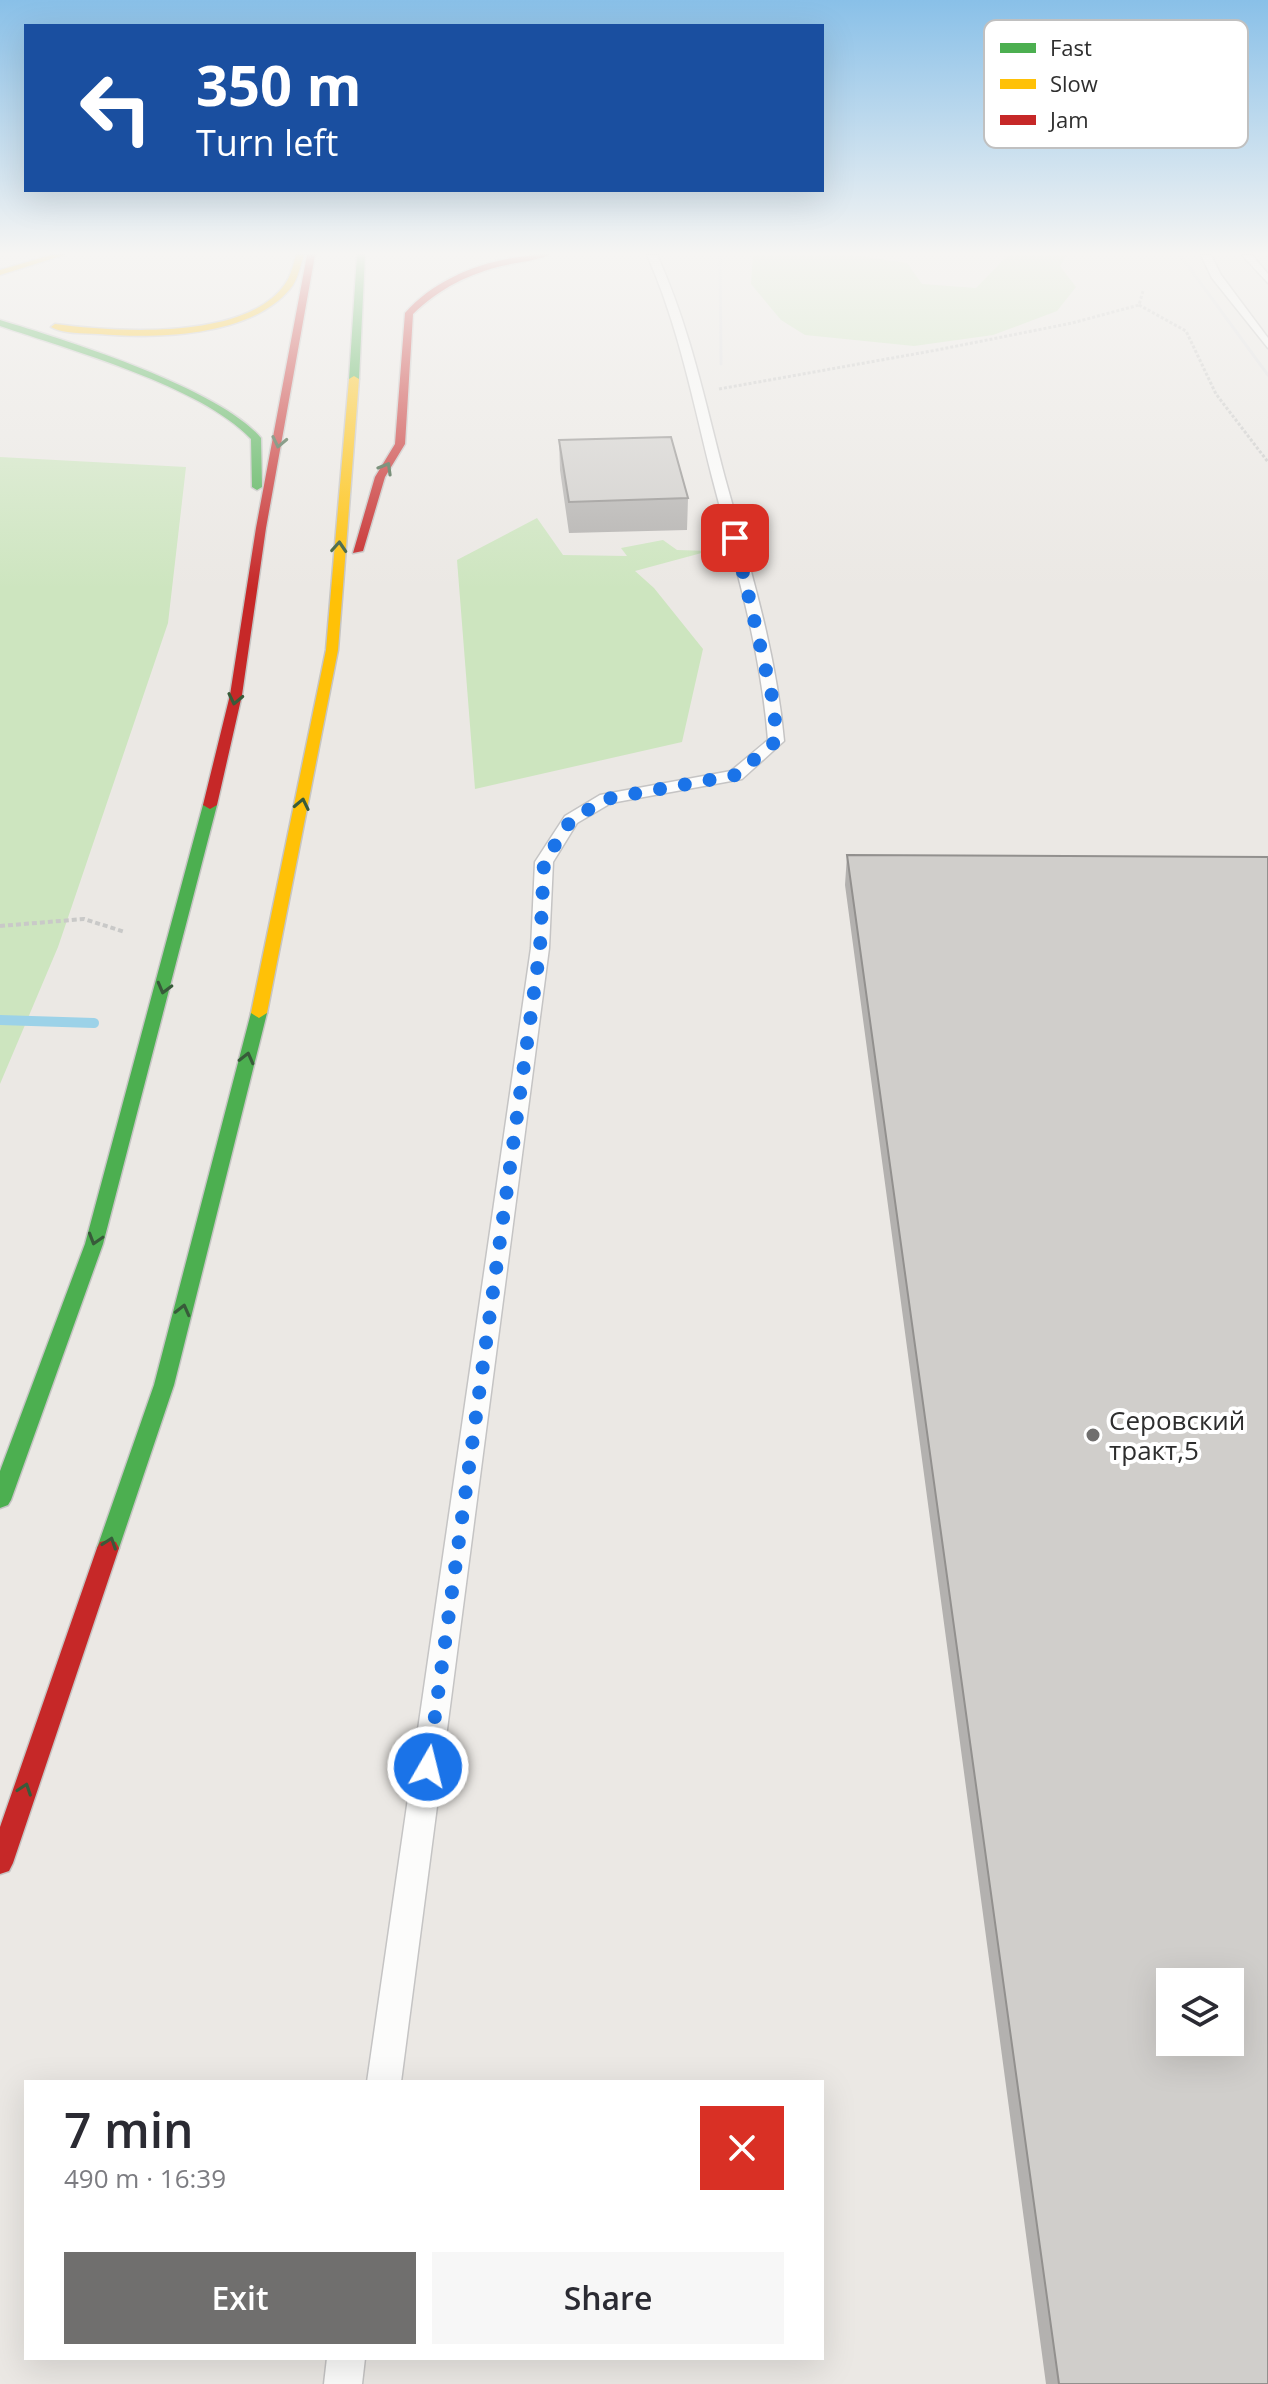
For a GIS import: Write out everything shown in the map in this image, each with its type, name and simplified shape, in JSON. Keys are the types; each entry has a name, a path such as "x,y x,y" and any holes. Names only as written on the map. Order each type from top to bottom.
{"main road":[{"path":"113,366 204,401 247,425 256,437 261,528"},
{"path":"0,1500 94,1244 180,928 236,695 261,528 291,366"},
{"path":"332,650 355,366"},
{"path":"0,1863 164,1385 258,1016 332,650 366,519 380,477 400,444 406,366"}],"lane":[{"path":"384,2080 540,948 544,862 571,820 606,799 736,775 776,741 774,705 744,568 690,366"},
{"path":"343,2384 346,2360"}],"path":[{"path":"696,391 841,366"},
{"path":"1203,366 1216,394 1268,462"},
{"path":"0,926 84,919 125,932"}],"green space":[{"path":"0,457 186,467 168,623 58,947 0,1084"},
{"path":"537,518 563,555 627,556 621,548 663,540 677,550 709,551 635,571 654,588 703,649 682,742 475,789 457,560"}],"building":[{"path":"671,437 688,498 569,502 559,440"},
{"name":"Серовский тракт,5","path":"847,855 1268,857 1268,2384 1059,2384"}],"waterway":[{"path":"0,1020 94,1023"}],"railway":[{"path":"1262,366 1268,375"}],"traffic: fast":[{"path":"122,366 179,389 241,423 256,438 257,487"},
{"path":"354,379 355,366"},
{"path":"0,1500 94,1244 210,805"},
{"path":"108,1548 164,1385 259,1013"}],"traffic: slow":[{"path":"259,1013 332,650 354,379"}],"traffic: jam":[{"path":"210,805 236,695 261,528 291,366"},
{"path":"357,551 380,477 400,444 405,366"},
{"path":"0,1863 108,1548"}],"place":[{"name":"Серовский тракт,5","path":"1093,1435"}],"route":[{"path":"428,1767 540,948 544,862 571,820 606,799 736,775 776,741 774,705 735,538"}]}
